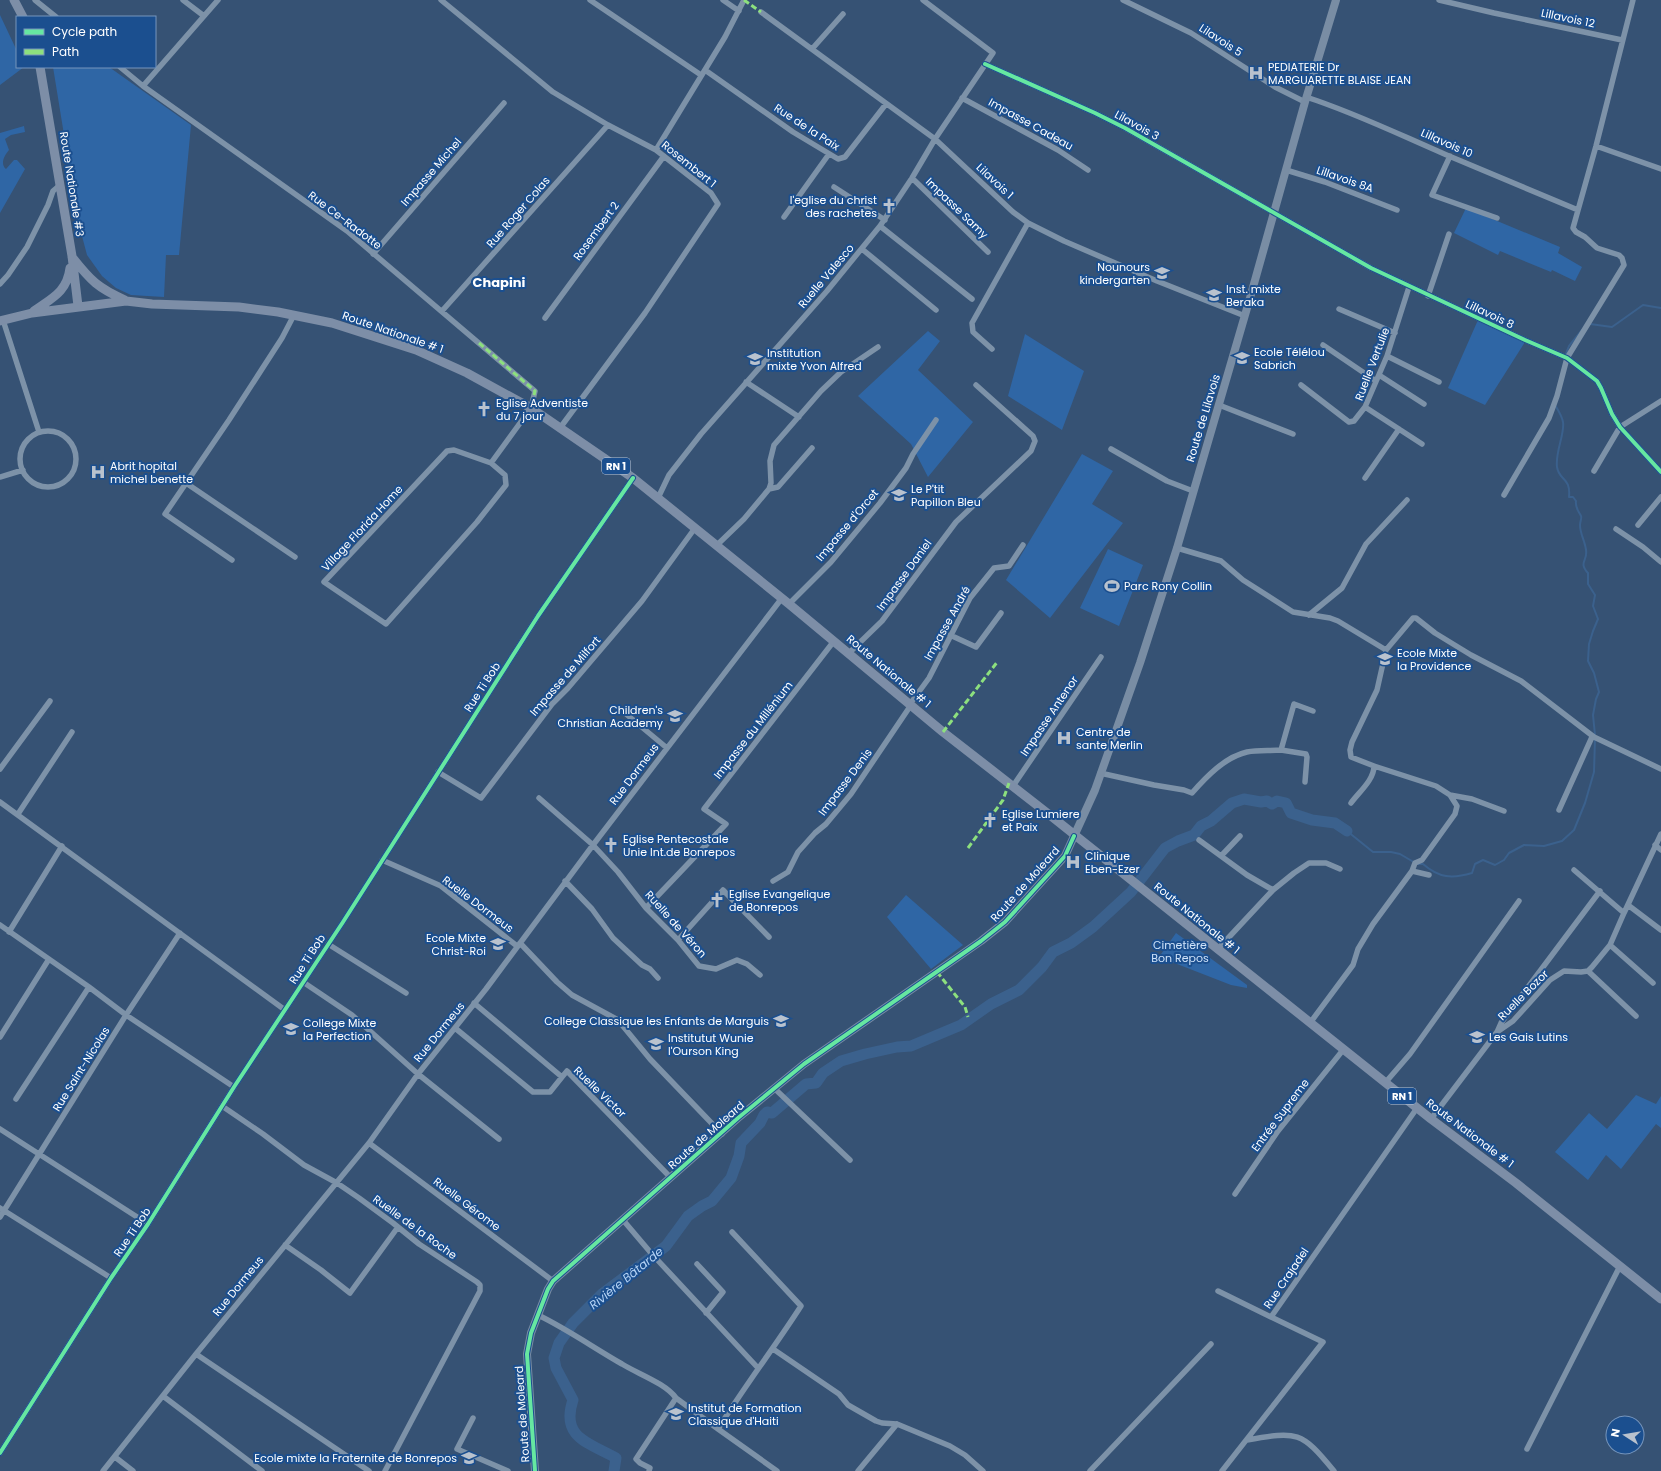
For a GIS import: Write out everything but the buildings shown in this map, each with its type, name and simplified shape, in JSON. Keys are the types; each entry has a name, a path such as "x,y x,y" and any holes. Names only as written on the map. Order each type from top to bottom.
{"main road":[{"path":"14,0 22,16"},
{"name":"Route Nationale #3","path":"40,68 72,256 78,306"},
{"path":"72,256 86,275 103,290 126,301"},
{"path":"32,313 56,296 65,286 72,256"},
{"name":"Route Nationale # 1","path":"1,320 32,313 78,306 126,301 152,304 239,307 294,315 332,323 416,350 467,373 531,408 633,478 1074,836 1128,877 1343,1050 1516,1183 1661,1299"}],"street":[{"path":"35,0 55,16"},
{"path":"183,0 204,16"},
{"path":"143,86 218,0"},
{"name":"Rosembert 1","path":"441,0 553,92 608,125 656,150 711,193 718,204 645,313 560,428"},
{"path":"590,0 701,75"},
{"path":"723,0 739,11"},
{"path":"656,150 725,37 744,0"},
{"name":"Ruelle Valesco","path":"658,498 669,475 701,434 827,292 880,226 912,178 935,139 992,54 923,0"},
{"name":"Lilavois 5","path":"1123,0 1191,33 1275,88 1306,100"},
{"name":"Route de Lilavois","path":"1074,836 1095,790 1140,663 1177,548 1336,0"},
{"name":"Lillavois 12","path":"1439,0 1622,40"},
{"path":"1504,495 1549,418 1557,396 1567,358 1624,265 1622,258 1619,255 1597,248 1585,237 1574,230 1574,225 1596,146 1633,0"},
{"name":"Lilavois 1","path":"761,12 935,139 1014,212 1028,223 1064,241 1121,266 1245,316"},
{"path":"812,50 843,14"},
{"name":"Lilavois 3","path":"985,64 1125,128 1274,214"},
{"name":"Rue Ce-Radotte","path":"121,68 143,86 347,232 535,391 531,408"},
{"name":"Rue de la Paix","path":"705,70 793,132 838,159 845,157 886,104"},
{"name":"Impasse Cadeau","path":"962,98 1058,150 1088,170"},
{"name":"Lillavois 10","path":"1306,100 1333,105 1578,210"},
{"name":"Impasse Michel","path":"373,254 504,103"},
{"name":"Rue Roger Colas","path":"442,311 608,125"},
{"path":"1596,146 1661,169"},
{"path":"784,217 829,154"},
{"name":"Rosembert 2","path":"545,318 664,156"},
{"path":"1450,156 1432,195 1497,218"},
{"name":"Lillavois 8A","path":"1286,170 1326,182 1397,210"},
{"name":"Impasse Samy","path":"912,178 988,252"},
{"path":"0,284 27,247 48,205 53,191 60,185"},
{"path":"834,187 884,220"},
{"name":"Lillavois 8","path":"1274,214 1408,287 1567,358 1597,381 1602,388 1612,414 1620,427 1661,472"},
{"path":"992,349 973,332 972,323 1028,223"},
{"path":"880,226 972,299"},
{"path":"1428,296 1450,234"},
{"path":"862,249 936,310"},
{"name":"Ruelle Vertulie","path":"1408,287 1396,333 1365,407 1422,444"},
{"path":"1339,309 1396,333"},
{"path":"232,560 165,514 282,338 294,315"},
{"path":"1,320 39,432"},
{"path":"1323,345 1424,404"},
{"path":"717,545 744,519 769,489 771,483 770,461 774,446 821,391 841,372 878,347"},
{"path":"1387,356 1439,382"},
{"path":"746,382 799,417"},
{"name":"Impasse Daniel","path":"849,653 882,621 956,522 1031,451 1035,441 1033,436 976,385"},
{"path":"1301,385 1349,422 1354,421 1365,407"},
{"path":"1594,471 1620,427 1661,401"},
{"path":"1218,405 1293,434"},
{"path":"490,463 531,408"},
{"name":"Impasse d'Orcet","path":"789,604 832,562 906,468 913,454 936,420"},
{"path":"1365,478 1399,429"},
{"path":"39,432 57,432 65,436 75,451 76,460 74,469 69,477 62,483 48,486 35,483 28,478 23,470 21,452 28,440 39,432"},
{"path":"769,489 778,487 812,448"},
{"path":"1111,449 1161,478 1193,491"},
{"name":"Village Florida Home","path":"454,450 490,463 505,475 506,485 477,522 386,624 324,582 447,451 454,450"},
{"path":"0,476 23,470"},
{"name":"Rue Ti Bob","path":"0,1453 111,1278 148,1224 222,1106 328,944 538,616 633,478"},
{"path":"186,483 295,557"},
{"path":"1638,524 1661,497"},
{"path":"1309,614 1342,588 1366,544 1407,500"},
{"name":"Impasse de Milfort","path":"438,772 481,798 552,704 568,688 642,602 695,528"},
{"path":"1616,528 1660,559"},
{"name":"Impasse André","path":"911,705 929,678 970,598 994,568 1009,566 1023,545"},
{"path":"1177,548 1221,561 1243,580 1293,612 1338,621 1386,650"},
{"name":"Rue Dormeus","path":"103,1471 284,1245 369,1143 418,1074 474,1004 593,845 782,598"},
{"path":"950,635 976,647 1001,613"},
{"path":"1504,810 1450,795 1436,786 1374,766 1351,756 1350,750 1378,690 1386,650 1413,618 1416,618 1435,633 1471,655 1521,681 1593,737 1661,769"},
{"name":"Impasse du Millénium","path":"646,908 726,824 704,809 834,642"},
{"name":"Impasse Antenor","path":"1013,786 1101,657"},
{"path":"0,769 50,701"},
{"path":"1281,750 1294,704 1313,711"},
{"name":"Impasse Denis","path":"773,881 788,872 798,852 815,833 826,824 851,794 911,705"},
{"path":"620,709 667,748"},
{"path":"18,814 72,732"},
{"path":"1559,810 1593,737"},
{"path":"1100,773 1184,790 1192,793 1207,776 1229,760 1246,752 1281,750 1306,754 1305,782"},
{"path":"1351,803 1371,778 1374,772 1374,766"},
{"path":"1450,795 1457,806"},
{"name":"Ruelle de Véron","path":"539,798 593,845 618,872 646,908 678,940 699,966 716,969 737,960 747,964 760,976"},
{"path":"1310,1023 1353,965 1358,948 1373,924 1412,871 1415,863 1422,860 1455,814 1457,806 1465,798"},
{"path":"0,802 285,1010"},
{"path":"1636,1016 1588,971 1610,945 1661,834"},
{"name":"Route de Moleard","path":"535,1471 527,1354 531,1332 548,1289 553,1281 722,1134 738,1118 804,1064 981,941 1005,922 1065,856 1074,836"},
{"path":"1221,856 1240,836"},
{"path":"1199,840 1247,875 1273,890"},
{"path":"9,932 62,846"},
{"path":"1656,846 1661,850"},
{"name":"Ruelle Dormeus","path":"382,860 441,886 519,944 572,995 618,1020 650,1059 722,1134"},
{"path":"1217,950 1273,890 1309,863 1326,863 1340,869"},
{"path":"1574,870 1624,913"},
{"path":"1412,871 1429,875"},
{"path":"565,882 592,909 613,938 642,965 650,969 658,978"},
{"path":"678,940 723,890 769,937"},
{"path":"1497,1032 1501,1023 1600,891"},
{"path":"1385,1083 1410,1054 1519,901"},
{"path":"1628,905 1661,930"},
{"path":"0,925 89,987 126,1015 234,1088"},
{"name":"Rue Saint-Nicolas","path":"0,1217 2,1209 40,1155 126,1015 180,933"},
{"path":"328,944 406,993"},
{"path":"1610,945 1653,983"},
{"path":"0,1037 49,959"},
{"name":"Ruelle Bozor","path":"1431,1119 1497,1032 1513,1021 1550,980 1564,971 1588,971"},
{"path":"303,982 352,1015 418,1074 499,1139"},
{"path":"16,1099 89,987"},
{"name":"Ruelle Victor","path":"474,1004 562,1077 567,1071 671,1178"},
{"path":"455,1028 534,1092 550,1092 562,1077"},
{"name":"Entrée Supreme","path":"1235,1194 1278,1131 1343,1050"},
{"path":"775,1089 850,1160"},
{"name":"Ruelle de la Roche","path":"222,1106 264,1134 304,1165 336,1183 398,1227 419,1244 478,1282 480,1291 467,1318 425,1393 385,1471"},
{"name":"Rue Crajadel","path":"1222,1471 1323,1342 1271,1317 1417,1108"},
{"path":"0,1129 148,1224"},
{"name":"Ruelle Gérome","path":"369,1143 553,1281"},
{"path":"2,1209 27,1223 111,1278"},
{"path":"623,1220 655,1258 758,1368"},
{"path":"284,1245 321,1270 350,1293 398,1227"},
{"path":"718,1429 801,1306 732,1232"},
{"path":"697,1264 723,1292 706,1313"},
{"path":"1527,1449 1620,1266"},
{"path":"1218,1291 1271,1317"},
{"path":"538,1315 561,1326 623,1365 654,1381 674,1394 676,1398 718,1429 778,1471"},
{"path":"1090,1471 1211,1344"},
{"path":"773,1349 839,1394 848,1405 876,1421 897,1424 950,1446 965,1455 983,1471"},
{"path":"196,1354 369,1471"},
{"path":"163,1396 262,1471"},
{"path":"649,1471 650,1468 640,1463 636,1459 676,1398"},
{"path":"473,1418 457,1449 508,1471"},
{"path":"858,1471 897,1424"},
{"path":"1247,1440 1277,1435 1289,1435 1303,1439 1314,1447 1334,1471"},
{"path":"115,1457 133,1471"}],"green space":[{"path":"0,15 16,49 16,68 23,68 0,85"},
{"path":"53,68 110,68 191,125 179,255 166,255 164,297 131,295 116,288 102,276 87,255 78,221"},
{"path":"24,126 25,132 11,135 5,139 9,150 3,160 4,167 6,169 14,160 17,160 25,169 0,213 0,133"},
{"path":"1466,208 1560,247 1558,253 1582,267 1575,281 1552,270 1551,272 1500,251 1498,255 1454,233"},
{"path":"1478,320 1525,342 1485,405 1448,388"},
{"path":"928,331 940,341 918,370 973,422 928,477 911,444 858,396"},
{"path":"1025,334 1084,371 1062,430 1008,396"},
{"path":"1082,454 1113,471 1092,504 1123,523 1050,618 1006,580"},
{"name":"Parc Rony Collin","path":"1108,549 1143,565 1119,626 1080,608"},
{"path":"906,895 963,945 931,969 887,917"},
{"name":"Cimetière Bon Repos","path":"1176,933 1247,985 1247,988 1231,985 1159,957"},
{"path":"1636,1095 1656,1104 1661,1096 1661,1128 1656,1124 1621,1169 1606,1155 1588,1180 1555,1152 1589,1113 1607,1129"}],"waterway":[{"path":"1590,324 1612,327 1643,305 1661,308"},
{"path":"1565,356 1569,346 1582,330"},
{"path":"1555,405 1563,422 1563,432 1557,455 1557,467 1560,475 1567,482 1569,497 1573,497 1576,501 1576,507 1581,517 1580,528 1586,554 1584,566 1588,573 1588,584 1595,595 1593,606 1598,619 1589,644 1588,661 1594,673 1599,692 1593,715 1595,735"},
{"path":"1347,831 1373,852 1391,852 1400,854 1417,864 1423,864 1440,875 1446,876 1458,876 1472,873 1475,864 1483,860 1495,865 1504,860 1509,853 1524,845 1544,846 1562,841 1574,830 1585,803 1594,772 1595,739"},
{"name":"Rivière Bâtarde","path":"614,1471 616,1458 580,1438 574,1431 570,1413 573,1400 556,1368 554,1358 559,1343 573,1323 602,1294 666,1246 688,1216 712,1201 731,1178 739,1156 741,1143 760,1123 767,1112 772,1113 806,1084 816,1083 823,1073 841,1061 897,1047 911,1046 961,1025 991,1004 1019,990 1042,967 1053,952 1071,943 1093,927 1131,892 1165,848 1194,835 1201,826 1211,821 1232,803 1244,799 1261,802 1267,801 1272,804 1277,801 1286,803 1291,813 1312,820 1335,823 1347,831"}],"marked path":[{"path":"744,0 761,12"},
{"path":"479,343 535,391 531,408"},
{"path":"943,732 998,661"},
{"path":"968,848 1003,800 1009,783"},
{"path":"937,972 965,1007 968,1017"}],"cycle path":[{"path":"985,64 1125,128 1371,268 1567,358 1597,381 1612,414 1620,427 1661,472"},
{"path":"0,1453 111,1278 148,1224 234,1087 343,922 538,616 633,478"},
{"path":"535,1471 527,1354 531,1333 548,1289 553,1281 738,1118 804,1064 981,941 1005,922 1065,856 1074,836"}],"place":[{"name":"PEDIATERIE Dr MARGUARETTE BLAISE JEAN","path":"1256,73"},
{"name":"l'eglise du christ des rachetes","path":"889,206"},
{"name":"Nounours kindergarten","path":"1162,273"},
{"name":"Inst. mixte Beraka","path":"1214,295"},
{"name":"Ecole Télélou Sabrich","path":"1242,358"},
{"name":"Institution mixte Yvon Alfred","path":"755,359"},
{"name":"Eglise Adventiste du 7 jour","path":"484,409"},
{"name":"Abrit hopital michel benette","path":"98,472"},
{"name":"Le P'tit Papillon Bleu","path":"899,495"},
{"name":"Parc Rony Collin","path":"1112,586"},
{"name":"Ecole Mixte la Providence","path":"1385,659"},
{"name":"Children's Christian Academy","path":"675,716"},
{"name":"Centre de sante Merlin","path":"1064,738"},
{"name":"Eglise Lumiere et Paix","path":"990,820"},
{"name":"Eglise Pentecostale Unie Int.de Bonrepos","path":"611,845"},
{"name":"Clinique Eben-Ezer","path":"1073,862"},
{"name":"Eglise Evangelique de Bonrepos","path":"717,900"},
{"name":"Ecole Mixte Christ-Roi","path":"498,944"},
{"name":"College Classique les Enfants de Marguis","path":"781,1021"},
{"name":"College Mixte la Perfection","path":"291,1029"},
{"name":"Les Gais Lutins","path":"1477,1037"},
{"name":"Institutut Wunie l'Ourson King","path":"656,1044"},
{"name":"Institut de Formation Classique d'Haiti","path":"676,1414"},
{"name":"Ecole mixte la Fraternite de Bonrepos","path":"469,1458"}],"district":[{"name":"Chapini","path":"499,282"}]}
